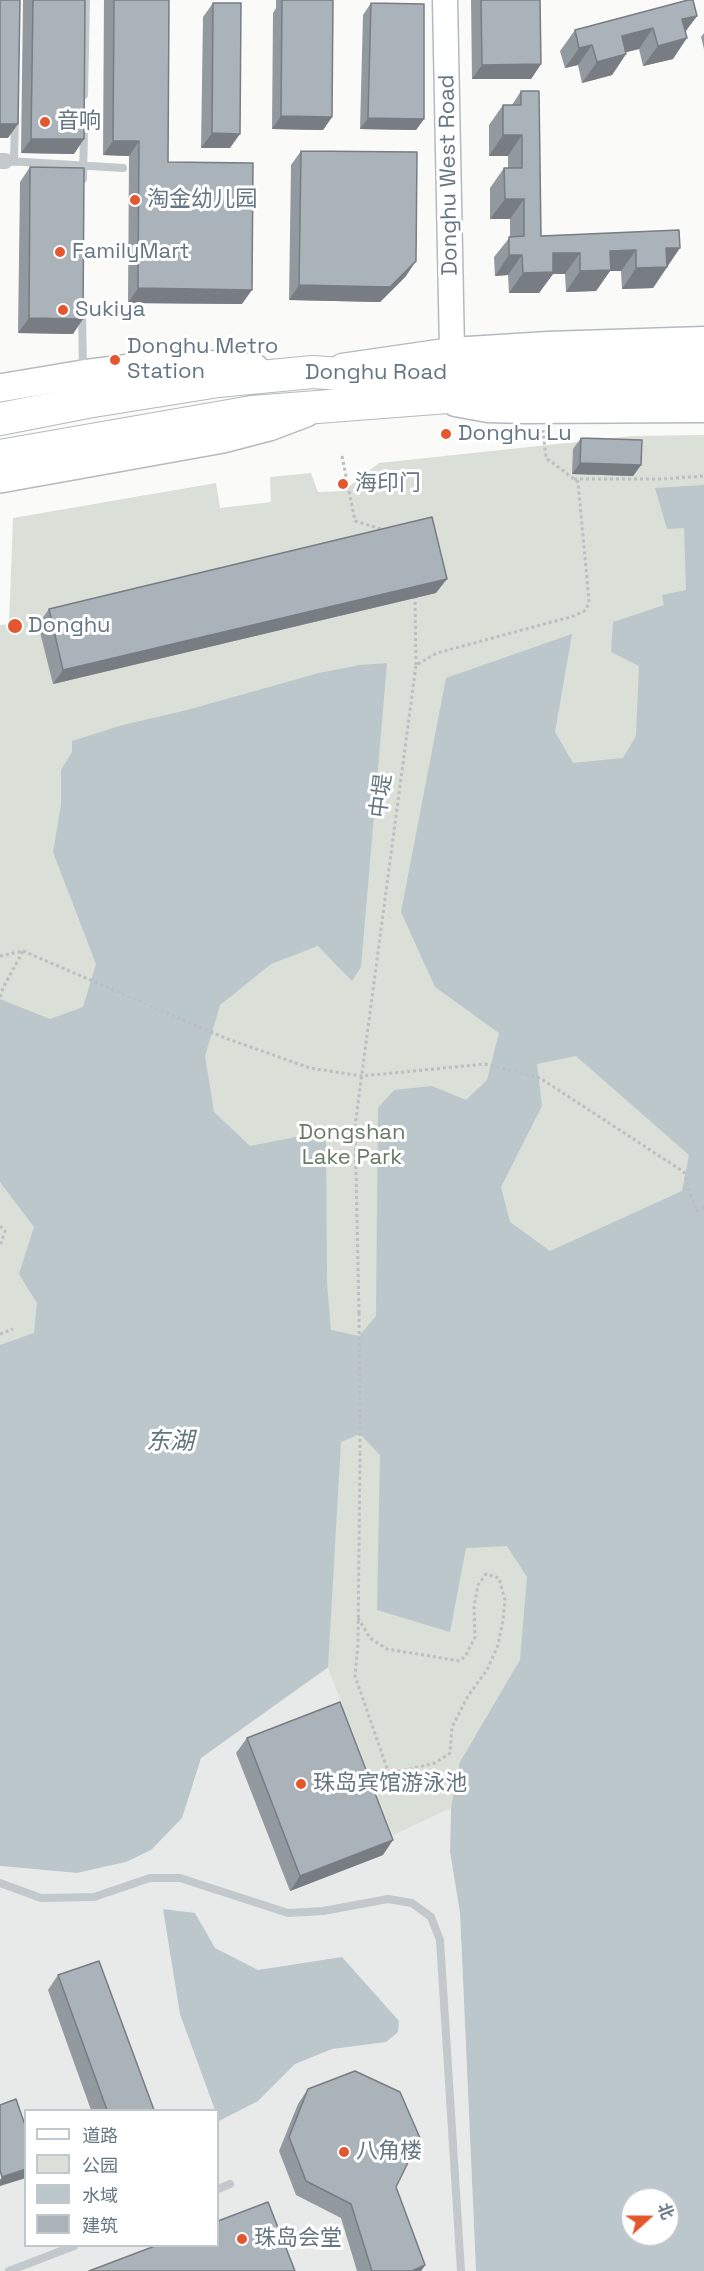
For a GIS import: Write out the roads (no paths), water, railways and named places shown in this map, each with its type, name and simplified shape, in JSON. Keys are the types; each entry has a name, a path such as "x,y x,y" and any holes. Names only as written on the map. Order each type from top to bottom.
{"highway":[{"name":"Donghu Road","path":"0,419 85,388 218,381 313,372 382,377 704,363"},
{"name":"Donghu Road","path":"0,456 252,412 526,391 704,388"}],"main road":[{"name":"Donghu West Road","path":"445,0 452,350"},
{"path":"313,372 452,350 704,339"},
{"path":"0,388 85,388"},
{"path":"429,400 488,410 704,410"},
{"path":"0,479 223,439 269,427 321,408"}],"lane":[{"path":"84,106 86,0"},
{"path":"15,104 6,161 123,168"},
{"path":"83,189 84,118"},
{"path":"82,297 85,388"},
{"path":"0,1883 41,1898 94,1897 150,1878 180,1878 288,1913 323,1911 388,1899 412,1903 431,1917 440,1940 461,2271"},
{"path":"219,2189 230,2184"},
{"path":"9,2271 71,2247"}],"water":[{"name":"东湖","path":"704,485 704,2271 476,2271 460,1913 450,1852 451,1808 460,1762 520,1660 527,1577 507,1546 466,1548 450,1632 377,1610 380,1455 360,1434 341,1442 328,1667 201,1758 182,1818 151,1850 126,1862 77,1873 0,1866 0,1345 34,1333 37,1303 19,1274 34,1227 0,1182 0,999 50,1019 83,1007 96,964 53,852 61,805 61,770 72,752 72,741 123,725 187,710 319,673 360,665 387,663 361,967 352,981 318,946 271,964 220,1005 205,1056 214,1112 250,1146 326,1131 327,1284 331,1330 359,1336 376,1316 378,1108 394,1090 432,1086 466,1100 487,1080 499,1033 435,987 401,912 446,678 572,634 555,732 573,763 623,758 636,736 639,666 611,652 613,622 664,605 662,595 686,590 684,528 667,529 655,488","holes":["576,1056 689,1155 682,1191 550,1251 510,1222 501,1187 542,1106 537,1064"]},
{"path":"163,1909 195,1913 215,1948 258,1970 342,1957 399,2021 398,2032 386,2042 332,2049 295,2064 258,2101 219,2121 219,2109 215,2109 180,2014"}],"place":[{"name":"音响","path":"45,122"},
{"name":"淘金幼儿园","path":"135,200"},
{"name":"FamilyMart","path":"60,252"},
{"name":"Sukiya","path":"63,310"},
{"name":"Donghu Metro Station","path":"115,360"},
{"name":"Donghu Lu","path":"446,434"},
{"name":"海印门","path":"343,484"},
{"name":"Donghu","path":"15,626"},
{"name":"珠岛宾馆游泳池","path":"301,1784"},
{"name":"八角楼","path":"344,2152"},
{"name":"珠岛会堂","path":"242,2239"}],"park label":[{"name":"Dongshan Lake Park","path":"352,1146"}]}
